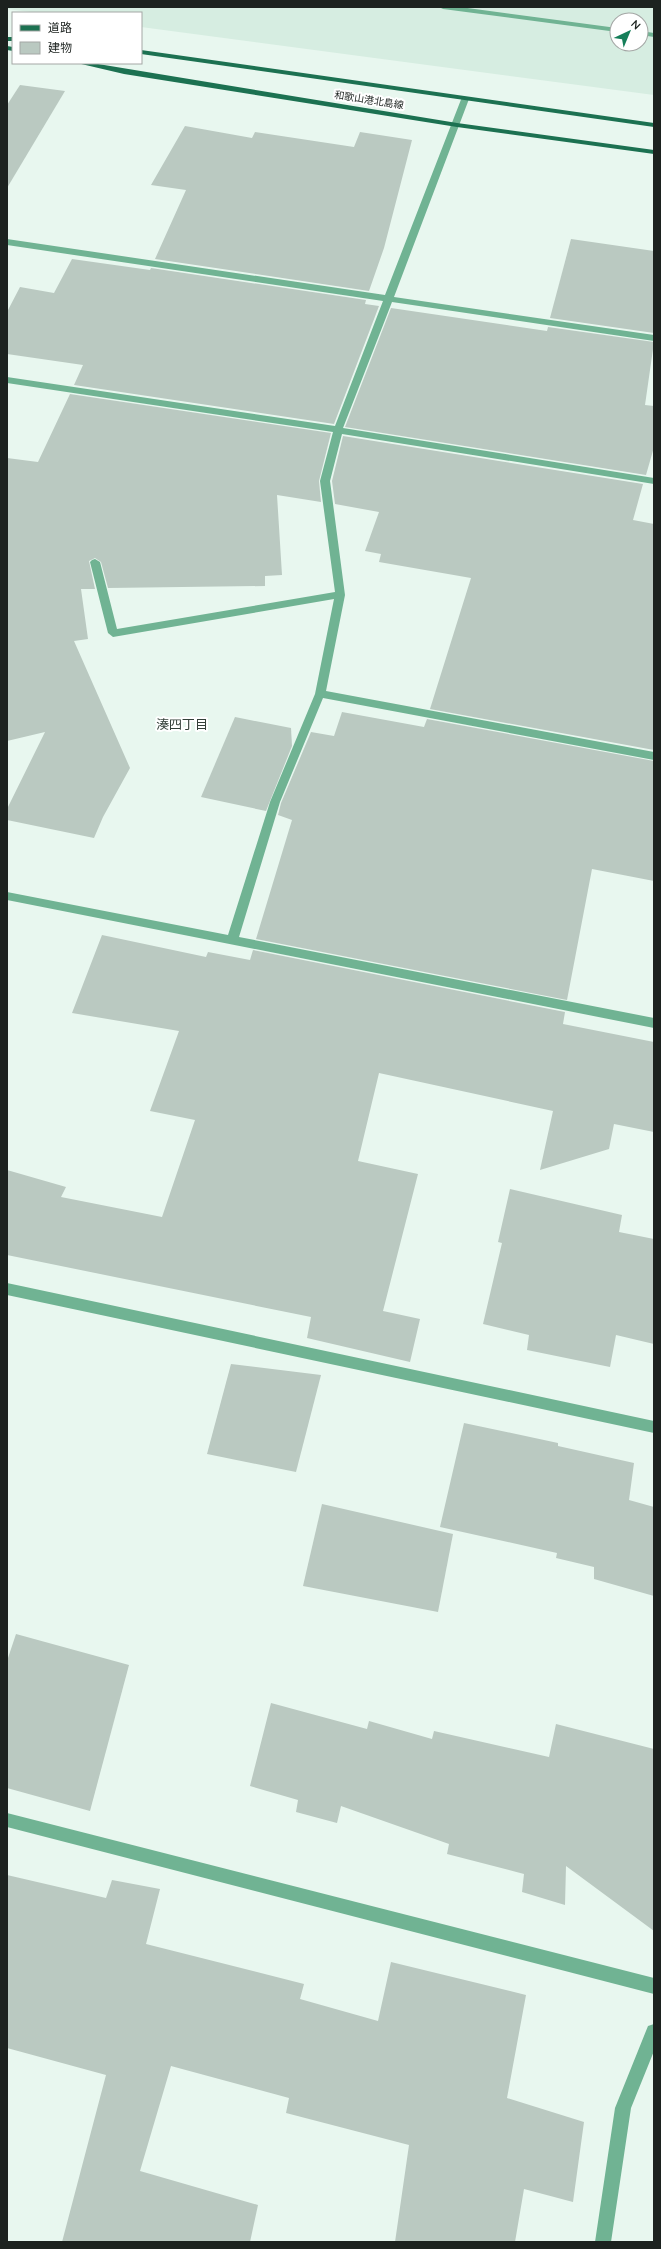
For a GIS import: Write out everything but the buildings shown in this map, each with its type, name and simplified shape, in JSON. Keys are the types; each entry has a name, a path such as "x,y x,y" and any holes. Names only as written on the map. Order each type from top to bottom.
{"main road":[{"name":"和歌山港北島線","path":"142,52 654,125"},
{"name":"和歌山港北島線","path":"86,64 132,73 457,125 654,152"}],"street":[{"path":"443,7 609,29"},
{"path":"232,940 274,802 320,694 340,595 325,481 338,430 457,125 465,99"},
{"path":"7,242 388,300 654,338"},
{"path":"7,380 338,430 654,481"},
{"path":"95,562 113,633 340,595"},
{"path":"320,694 654,756"},
{"path":"7,896 654,1023"},
{"path":"7,1289 654,1427"},
{"path":"7,1820 654,1986"},
{"path":"604,2242 623,2108 654,2032"}],"shaded area":[{"path":"7,7 654,7 654,95 142,27 142,12 31,12 7,9"}],"district":[{"name":"湊四丁目","path":"182,724"}]}
